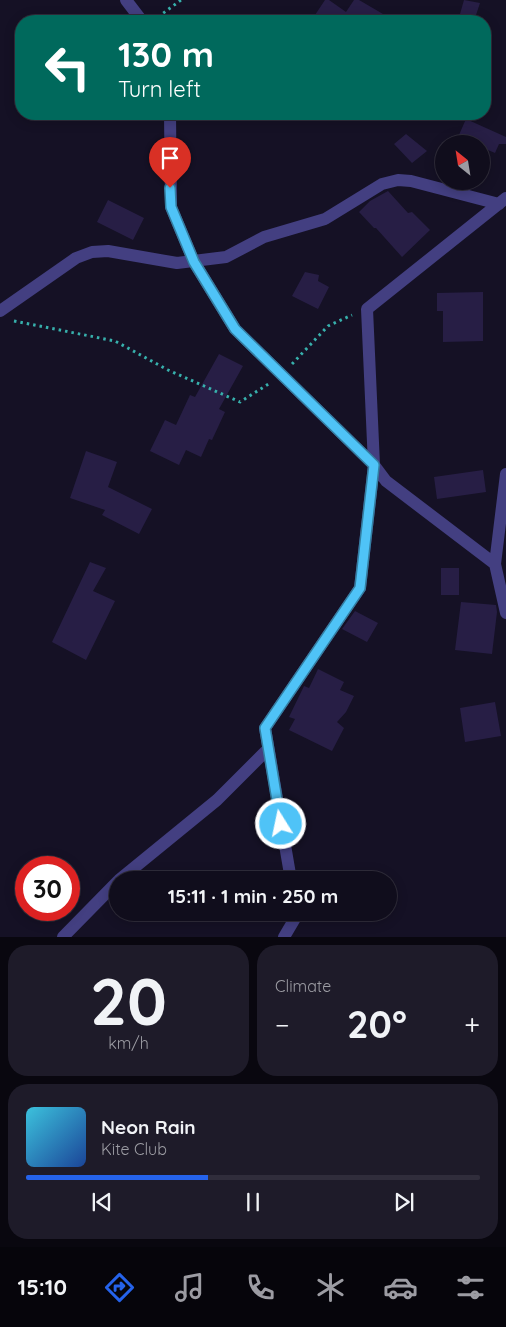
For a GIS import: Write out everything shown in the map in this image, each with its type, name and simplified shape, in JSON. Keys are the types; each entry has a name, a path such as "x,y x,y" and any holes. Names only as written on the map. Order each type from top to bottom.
{"street":[{"path":"126,0 137,15"},
{"path":"170,120 171,207 194,262 235,329 374,465 386,481 495,564"},
{"path":"0,311 76,258 92,252 108,251 177,263 226,257 264,237 326,219 382,184 398,180 412,181 503,201"},
{"path":"289,871 265,728 360,588 374,465 366,309 503,201"},
{"path":"506,474 495,564 506,613"},
{"path":"130,871 216,800 268,749"},
{"path":"63,937 109,890"},
{"path":"284,937 293,921"}],"path":[{"path":"160,15 181,0"},
{"path":"10,320 115,341 168,370 240,402 282,375 328,326 366,309"}],"building":[{"path":"325,0 329,0 346,12 354,0 359,0 385,15 315,15"},
{"path":"464,0 480,3 476,15 460,15"},
{"path":"466,120 506,137 506,144 499,144 495,153 490,151 490,135 459,135"},
{"path":"406,134 427,151 412,163 394,144"},
{"path":"388,191 408,213 412,212 430,230 402,257 359,212 370,201"},
{"path":"108,200 144,218 133,240 97,222"},
{"path":"305,272 319,275 318,281 329,287 318,309 292,296"},
{"path":"483,292 483,341 443,342 443,311 437,311 437,293"},
{"path":"219,354 243,366 219,409 225,412 212,440 209,439 201,457 186,450 179,465 150,451 165,420 176,425 190,395 195,397"},
{"path":"86,451 117,462 108,487 152,509 139,534 102,515 105,510 70,498"},
{"path":"483,470 486,492 437,499 434,477"},
{"path":"90,562 106,568 93,591 115,601 86,660 52,642"},
{"path":"441,568 459,568 459,595 441,595"},
{"path":"461,602 496,605 497,612 492,654 455,650"},
{"path":"355,611 378,623 367,642 342,629"},
{"path":"318,669 344,682 340,690 354,696 346,712 337,722 344,728 332,751 289,730 295,719 289,717 304,686 309,688"},
{"path":"495,702 501,736 465,742 460,708"}],"route":[{"path":"170,188 171,207 194,262 235,329 374,465 360,588 265,728 281,824"}]}
